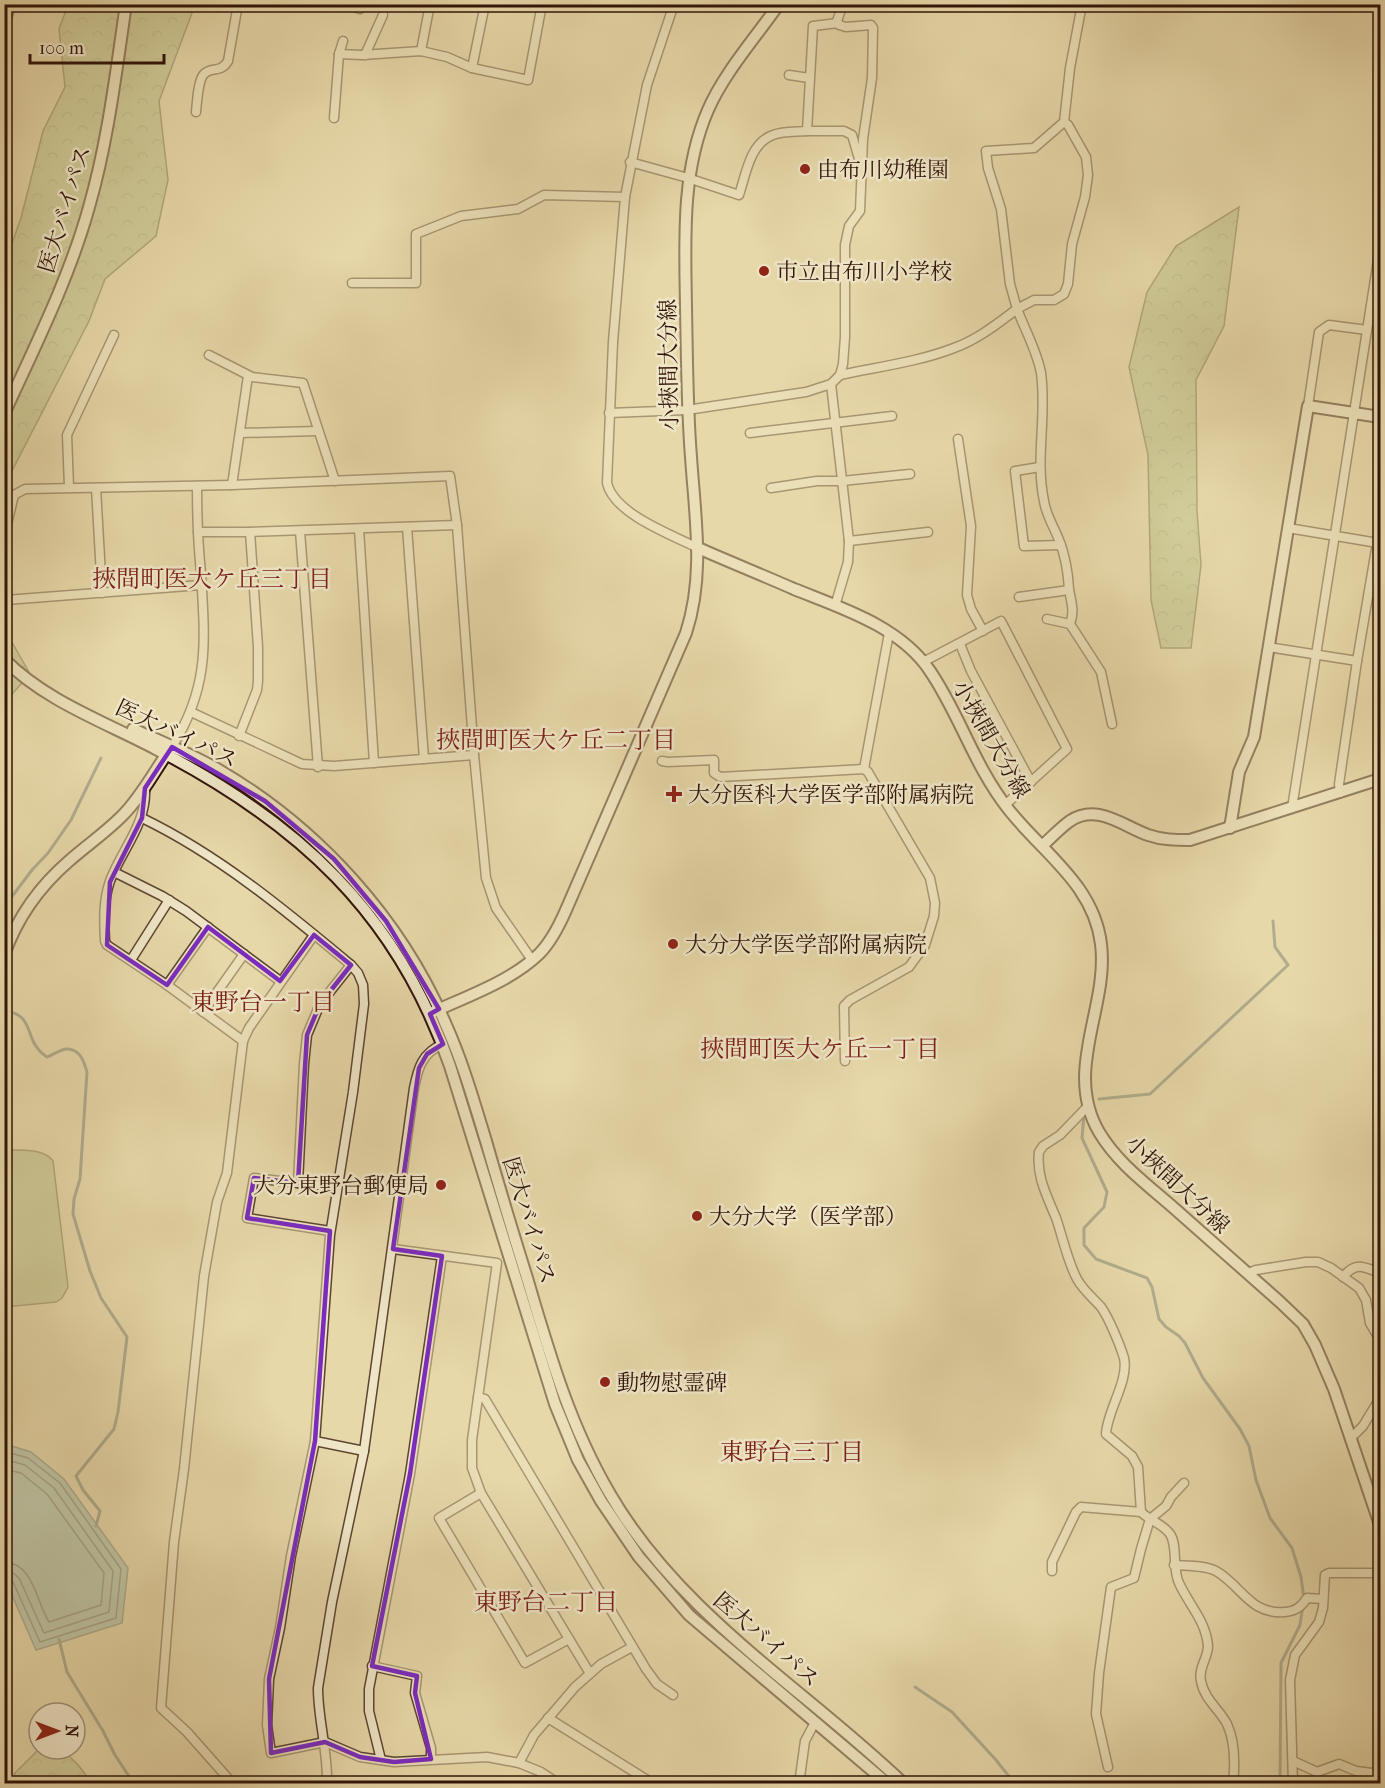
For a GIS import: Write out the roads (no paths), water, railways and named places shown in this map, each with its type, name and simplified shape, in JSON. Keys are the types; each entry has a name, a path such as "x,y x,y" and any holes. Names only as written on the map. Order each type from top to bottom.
{"main road":[{"name":"医大バイパス","path":"4,414 66,276 89,209 105,136 126,4"},
{"name":"小挾間大分線","path":"779,4 714,97 698,137 688,178 687,410 698,548 835,606 889,633 923,662 937,683 983,773 1005,805 1080,888 1099,929 1103,962 1084,1081 1098,1130 1119,1160 1303,1324 1315,1345 1352,1438 1380,1525"},
{"path":"1230,828 1239,772 1254,736 1308,406 1380,417"},
{"path":"435,1011 498,981 532,960 544,948 559,926 681,648 695,602 698,548"},
{"name":"医大バイパス","path":"4,659 39,688 87,714 134,730 248,802 295,837 348,889 435,1011 466,1076 564,1398 588,1454 614,1502 651,1554 700,1607 904,1784"},
{"path":"4,955 19,922 39,892 69,861 122,816 145,788 169,751"},
{"path":"1042,846 1071,820 1088,815 1108,816 1148,835 1168,840 1190,840 1340,793 1380,778"},
{"name":"医大バイパス","path":"435,1011 443,1044 555,1404 578,1460 601,1501 639,1557 689,1615 888,1784"}],"street":[{"path":"4,26 12,4"},
{"path":"196,112 201,79 204,74 208,71 219,70 228,61 238,4"},
{"path":"346,4 360,9"},
{"path":"421,51 430,4"},
{"path":"472,68 484,4"},
{"path":"339,54 421,51 447,57 472,68 528,80 542,4"},
{"path":"674,4 647,85 630,162 625,197 609,413 607,483 609,491 619,504 638,517 698,548"},
{"path":"838,23 843,4"},
{"path":"1082,4 1070,68 1064,122 1034,148 986,151 988,168 1001,209 1010,284 1041,374 1040,467 1044,502 1069,575 1069,590 1073,605 1070,624 1101,672 1112,724"},
{"path":"365,54 383,15"},
{"path":"609,413 687,410 806,392 831,384 840,375 845,337 845,244 849,226 860,211 866,112 872,78 873,28 871,24 846,27 838,23 813,26 807,132"},
{"path":"334,118 339,54 343,41"},
{"path":"789,75 809,78"},
{"path":"840,375 935,355 955,348 983,334 1017,309 1034,300 1054,300 1064,294 1068,284 1072,244 1085,197 1088,175 1086,157 1064,122"},
{"path":"630,162 739,195 756,146 763,139 775,134 844,131 852,135 861,168"},
{"path":"352,283 416,283 416,234 462,216 518,209 544,195 625,197"},
{"path":"1292,808 1380,257"},
{"path":"1308,406 1319,332 1329,325 1367,330"},
{"path":"69,487 67,435 114,334"},
{"path":"209,355 248,375 303,383 335,481"},
{"path":"232,485 248,375"},
{"path":"831,384 849,541 848,562 835,606"},
{"path":"750,433 892,416"},
{"path":"240,433 317,431"},
{"path":"958,439 971,526 967,595 971,609 983,631"},
{"path":"1040,467 1015,471 1024,546 1060,545"},
{"path":"771,488 817,481 842,481 910,474"},
{"path":"4,537 14,495 25,489 232,485 450,476 457,525 474,755 488,886 496,908 532,960"},
{"path":"169,751 191,712 200,681 205,639 197,486"},
{"path":"96,488 102,593"},
{"path":"198,532 457,525"},
{"path":"1340,793 1339,784 1357,661 1376,581 1380,526"},
{"path":"407,527 424,759"},
{"path":"1288,528 1378,543"},
{"path":"359,529 374,763"},
{"path":"300,531 318,766"},
{"path":"239,736 258,681 258,647 250,532"},
{"path":"849,541 928,532"},
{"path":"4,597 6,600 201,585"},
{"path":"1019,597 1069,590"},
{"path":"1047,619 1070,624"},
{"path":"923,662 1001,621 1067,749 1005,805"},
{"path":"864,769 889,633"},
{"path":"960,644 971,671 1031,782"},
{"path":"1268,646 1357,661"},
{"path":"191,712 302,764 318,766 474,755"},
{"path":"662,760 668,762 714,760 714,773 720,777 864,769 868,772 930,878 935,903 934,916 925,945 909,967 850,1000 844,1006 845,1061"},
{"path":"145,788 146,802 142,818 114,872 105,898 106,945 167,985 243,1041"},
{"path":"142,818 202,850 351,965 358,973 363,985 364,1004 353,1092 330,1231 315,1441 291,1556 280,1628 268,1678 267,1725 271,1753 325,1742 360,1756 394,1762 487,1757 519,1763 541,1772 559,1784"},
{"path":"114,872 169,900 280,981"},
{"path":"131,960 169,900"},
{"path":"167,985 208,927"},
{"path":"233,1784 161,1708 173,1552 204,1276 217,1202 227,1173 243,1041 280,981 314,935"},
{"path":"203,1012 244,954"},
{"path":"298,1183 304,1064 308,1035 320,1004 351,965"},
{"path":"327,1784 325,1742 318,1688 332,1602 364,1451 414,1088 418,1068 427,1054 443,1044"},
{"path":"1089,1104 1059,1135 1043,1146 1039,1152 1039,1166 1044,1194 1056,1218 1063,1245 1076,1278 1103,1310 1124,1360 1122,1378 1106,1434 1132,1456 1138,1467 1141,1512"},
{"path":"330,1231 247,1218 254,1178 337,1187"},
{"path":"393,1249 497,1263 471,1457 474,1474 481,1493 589,1672"},
{"path":"381,1760 369,1711 372,1666 410,1473 442,1256"},
{"path":"1248,1274 1256,1270 1287,1264 1318,1262 1359,1288 1366,1300 1370,1323 1380,1341"},
{"path":"1343,1277 1349,1269 1358,1266 1368,1267 1380,1273"},
{"path":"478,1396 485,1399 632,1647 657,1684 673,1695"},
{"path":"1352,1438 1363,1426 1380,1398"},
{"path":"315,1441 364,1451"},
{"path":"1108,1767 1096,1714 1099,1673 1111,1587 1134,1578 1150,1519 1166,1506 1184,1483"},
{"path":"481,1493 439,1518 525,1663 569,1639"},
{"path":"1052,1571 1052,1562 1076,1512 1081,1507 1141,1512 1166,1529 1172,1537 1178,1582 1205,1628 1208,1647 1201,1667 1201,1682 1209,1701 1227,1724 1232,1741 1233,1784"},
{"path":"1174,1565 1214,1570 1260,1610 1292,1612 1301,1607 1307,1599 1323,1599"},
{"path":"1293,1784 1290,1680 1292,1665 1295,1655 1319,1622 1323,1608 1325,1575 1380,1573"},
{"path":"519,1763 534,1735 589,1672 632,1647"},
{"path":"372,1666 417,1676 415,1693 431,1748 431,1759"},
{"path":"548,1718 647,1780 645,1784"},
{"path":"799,1784 805,1741 813,1724"},
{"path":"1293,1761 1317,1772 1339,1764 1351,1770 1380,1774"}],"water":[{"path":"5,1444 31,1452 64,1479 128,1568 122,1623 36,1650 5,1579"}],"waterway":[{"path":"4,907 48,853 71,820 101,758"},
{"path":"1099,1099 1150,1094 1288,965 1275,947 1273,921"},
{"path":"4,1011 21,1017 39,1051 47,1057 71,1049 81,1056 87,1072 80,1179 74,1199 73,1214 90,1271 101,1298 127,1337 114,1429 76,1476 83,1490 100,1511 96,1526"},
{"path":"1084,1115 1082,1138 1107,1192 1104,1207 1084,1228 1084,1245 1096,1259 1147,1278 1152,1287 1159,1319 1185,1343 1203,1378 1240,1429 1249,1446 1256,1480 1270,1518 1292,1548 1301,1577 1304,1599"},
{"path":"1280,1784 1281,1663 1300,1625 1303,1605"},
{"path":"59,1639 67,1672 134,1784"},
{"path":"915,1687 952,1712 1015,1784"}],"place":[{"name":"由布川幼稚園","path":"805,169"},
{"name":"市立由布川小学校","path":"764,271"},
{"name":"大分医科大学医学部附属病院","path":"674,794"},
{"name":"大分大学医学部附属病院","path":"673,944"},
{"name":"大分東野台郵便局","path":"441,1185"},
{"name":"大分大学（医学部）","path":"697,1216"},
{"name":"動物慰霊碑","path":"605,1382"}],"district":[{"name":"挾間町医大ケ丘三丁目","path":"212,579"},
{"name":"挾間町医大ケ丘二丁目","path":"556,740"},
{"name":"東野台一丁目","path":"263,1002"},
{"name":"挾間町医大ケ丘一丁目","path":"820,1049"},
{"name":"東野台三丁目","path":"792,1452"},
{"name":"東野台二丁目","path":"546,1602"}]}
